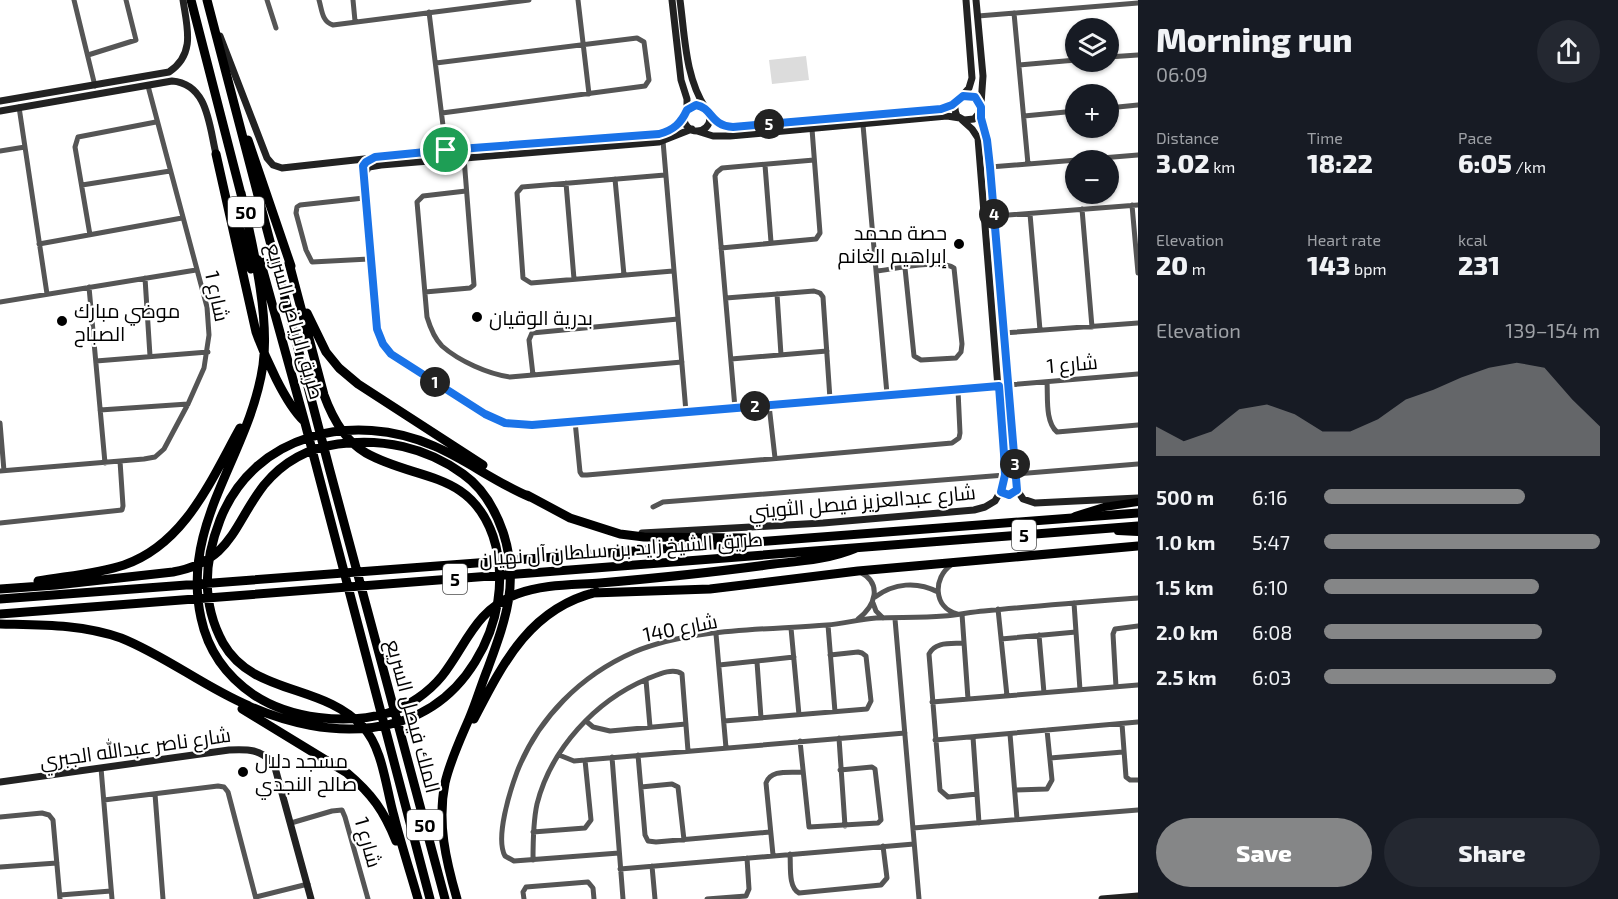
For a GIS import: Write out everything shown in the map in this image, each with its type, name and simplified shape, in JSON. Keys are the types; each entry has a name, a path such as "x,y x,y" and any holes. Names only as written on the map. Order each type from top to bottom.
{"highway":[{"name":"طريق الرياض السريع","path":"191,0 241,193 357,617"},
{"name":"طريق الرياض السريع","path":"207,1 368,611"},
{"path":"0,624 87,628 143,647 248,706 307,726 358,729 396,724 431,707 461,682 487,641 496,612 499,590 499,567 493,537 479,510 456,487 427,474 364,452 351,441 332,415 317,369 289,263 259,169 229,88"},
{"path":"216,154 222,165 262,309"},
{"path":"216,154 256,333 293,408 306,425"},
{"path":"241,193 262,309 265,340 263,365 249,417 207,519 197,561 196,583 202,626 212,651 222,666 245,689 261,700 306,715 325,718 370,717 388,713 404,706 428,690 441,677 479,618 504,600 533,590 669,577 824,558 856,548"},
{"path":"289,263 316,334 326,352 339,368 358,384 530,497"},
{"path":"0,588 102,571 143,556 160,545 182,525 198,502 257,391"},
{"path":"418,899 393,816 382,765 365,728 334,704 264,680 248,671 228,651 216,630 209,607 207,571 210,547 230,500 243,481 279,450 297,440 338,431 388,432 411,437 454,455 581,523 627,535 730,537 762,541"},
{"path":"0,588 57,585 188,569 202,563 226,543 238,529 263,486 286,464 310,451 338,444 368,442 414,450 448,464 466,476 494,508 509,555 511,587 506,619 452,758 442,802 444,849 457,899"},
{"name":"طريق الشيخ زايد بن سلطان آل نهيان","path":"0,599 1138,513"},
{"name":"طريق الشيخ زايد بن سلطان آل نهيان","path":"0,614 1138,526"},
{"path":"592,594 710,590 858,571 1138,546"},
{"path":"452,758 500,672 528,630 559,607 592,594 669,577"},
{"name":"الملك فيصل السريع","path":"368,611 445,899"},
{"name":"الملك فيصل السريع","path":"357,617 430,899"},
{"path":"143,647 347,773 362,786 375,800 389,826 418,899"}],"main road":[{"path":"1072,517 1138,500"},
{"path":"1089,530 1138,532"}],"street":[{"path":"74,0 95,86"},
{"path":"88,55 136,40 126,0"},
{"path":"0,101 161,74 176,67 186,52 189,34 183,0"},
{"path":"267,0 276,27"},
{"path":"319,0 324,18 330,24 529,0"},
{"path":"353,0 355,21"},
{"path":"578,0 589,94"},
{"path":"672,0 681,80 687,99 684,118 673,128 659,134 446,150 366,162 363,166 364,198 377,329 383,344 391,354 485,414 498,420 525,425 999,386"},
{"path":"207,1 267,158 273,165 293,168 334,161 464,158 663,141 707,126 707,112 690,76 680,0"},
{"path":"961,119 955,111 958,100 969,88 972,78 966,0"},
{"path":"976,0 983,80 981,109 990,167 1017,490 1023,499 1035,503 1138,500"},
{"path":"978,16 1138,3"},
{"path":"429,12 446,150"},
{"path":"1014,13 1028,164"},
{"path":"436,63 637,38 644,42 649,80 645,86 442,113"},
{"path":"1119,56 1138,55"},
{"path":"1019,65 1065,61"},
{"path":"161,74 164,78 163,83"},
{"path":"0,111 163,83 181,82 201,97 216,154"},
{"name":"شارع 1","path":"2,471 147,459 161,452 202,375 208,352 208,314 148,86"},
{"path":"687,110 696,105 722,125 733,127 941,109 968,95 975,97 981,109"},
{"path":"1119,107 1138,105"},
{"path":"19,107 46,294"},
{"path":"684,118 687,126 694,130 713,136 724,136 949,116 972,120 981,109"},
{"path":"915,111 915,120"},
{"path":"1024,116 1065,112"},
{"name":"شارع عبدالعزيز فيصل الثويني","path":"627,535 813,524 968,511 991,505 1001,492 1005,475 999,386 978,142 975,132 961,119"},
{"path":"90,235 75,147 78,137 156,123"},
{"path":"863,124 887,394"},
{"path":"721,248 816,239 820,233 812,129"},
{"path":"663,141 686,412"},
{"path":"506,145 504,152 508,155"},
{"path":"494,146 496,151 494,156"},
{"path":"0,151 25,147"},
{"path":"990,167 1138,155"},
{"path":"425,292 470,288 474,285 464,158"},
{"path":"735,408 715,176 722,168 814,160"},
{"path":"765,165 771,242"},
{"path":"82,185 170,171"},
{"path":"665,175 522,187 517,194 522,267 523,278 531,283 673,271"},
{"path":"615,179 624,275"},
{"path":"566,183 574,279"},
{"path":"466,191 423,196 417,202 427,317 433,334 442,346 480,370 493,375 510,377 682,362"},
{"path":"364,198 300,205 296,213 308,258 312,262 369,259"},
{"path":"994,216 1135,205 1138,273"},
{"path":"1082,210 1092,327"},
{"path":"1030,214 1040,330"},
{"path":"39,244 182,218"},
{"path":"877,272 905,268 944,265 954,268 962,344 960,354 956,358 921,360 914,356 905,268"},
{"path":"989,267 994,270 999,266"},
{"path":"0,302 196,270"},
{"path":"145,278 150,356"},
{"path":"990,280 994,278 1000,280"},
{"path":"89,287 105,463"},
{"path":"726,298 814,291 821,294 830,399"},
{"path":"777,294 781,354"},
{"path":"533,375 529,340 532,333 678,319"},
{"path":"1004,333 1138,322"},
{"path":"731,359 826,351"},
{"path":"96,361 208,352"},
{"name":"شارع 1","path":"1008,385 1138,374"},
{"path":"1047,382 1050,421 1057,432 1138,425"},
{"path":"575,421 582,475 954,442 959,438 961,431 958,390"},
{"path":"100,410 188,404"},
{"path":"770,405 775,458"},
{"path":"0,423 2,471"},
{"path":"1004,454 1014,454"},
{"path":"0,523 122,510 120,461"},
{"path":"1015,474 1138,464"},
{"path":"653,507 663,502 1005,475"},
{"path":"1001,492 1009,495 1017,490"},
{"path":"956,562 942,573 938,592 940,601 949,611 960,614 968,699"},
{"path":"858,571 871,581 875,590 876,611 884,618"},
{"path":"854,622 866,612 874,600 889,588 906,585 922,586 938,592"},
{"name":"شارع 140","path":"619,853 514,861 505,856 502,849 510,796 519,766 534,739 551,714 588,678 623,657 672,640 716,634 1138,598"},
{"path":"930,617 937,610 940,601"},
{"path":"1074,603 1080,690"},
{"path":"998,609 1007,696"},
{"path":"895,619 919,899"},
{"path":"828,625 835,712"},
{"path":"1116,687 1113,634 1115,629 1121,627 1138,626"},
{"path":"791,628 799,715"},
{"path":"1001,639 1076,632"},
{"path":"716,634 726,748"},
{"path":"1039,635 1044,693"},
{"path":"964,643 937,645 930,650 935,740 941,793 948,797 977,794"},
{"path":"724,721 864,710 871,701 866,656 858,652 830,655"},
{"path":"719,665 794,657"},
{"path":"757,662 761,718"},
{"path":"533,860 533,832 537,804 548,776 576,731 598,709 646,680 675,671 682,674 688,751"},
{"path":"646,680 650,728"},
{"path":"932,702 1138,685"},
{"path":"586,721 593,727 610,731 686,724"},
{"path":"935,740 1138,723"},
{"path":"1122,724 1126,777 1130,780 1138,780"},
{"path":"1015,790 1047,789 1051,785 1047,730"},
{"path":"559,755 574,761 905,733"},
{"path":"1010,734 1017,819"},
{"path":"973,737 979,823"},
{"path":"839,738 845,826"},
{"path":"800,741 809,827 878,823 881,815 876,769 872,767 840,770"},
{"name":"شارع ناصر عبدالله الجبري","path":"0,782 229,750 250,749 266,755 274,764 311,899"},
{"path":"1050,758 1123,752"},
{"path":"638,755 646,838 656,843 770,832"},
{"path":"612,757 622,899"},
{"path":"533,832 585,828 589,825 591,820 585,760"},
{"path":"101,768 112,899"},
{"path":"773,855 766,783 773,774 803,772"},
{"path":"641,787 672,784 678,787 684,840"},
{"path":"104,800 218,786 226,789 256,898 308,884"},
{"path":"155,794 163,899"},
{"name":"شارع 1","path":"291,823 342,810 368,899"},
{"path":"914,828 1138,810"},
{"path":"0,817 42,813 49,815 53,820 60,897 111,891"},
{"path":"620,869 914,844"},
{"path":"790,854 792,886 794,891 799,893 881,885 887,878 883,846"},
{"path":"707,899 746,896 749,889 747,858"},
{"path":"0,867 57,862"},
{"path":"652,866 655,899"},
{"path":"524,899 523,892 526,887 588,882 593,888 594,899"},
{"path":"1102,899 1138,896"}],"shaded area":[{"path":"806,56 809,80 772,84 769,60"}],"place":[{"name":"حصة محمد إبراهيم الغانم","path":"959,244"},
{"name":"بدرية الوقيان","path":"477,317"},
{"name":"موضي مبارك الصباح","path":"62,321"},
{"name":"مسجد دلال صالح النجدي","path":"243,772"}],"route":[{"path":"446,150 375,157 363,166 369,259 377,329 383,344 391,354 485,414 505,423 532,425 999,386 1004,454 1009,453 1014,454 1017,490 1014,494 1009,495 1001,492 1005,475 1004,454 1014,454 990,167 981,107 977,98 965,95 952,105 941,109 733,127 718,123 706,109 696,105 687,110 678,125 659,134 446,150"}]}
